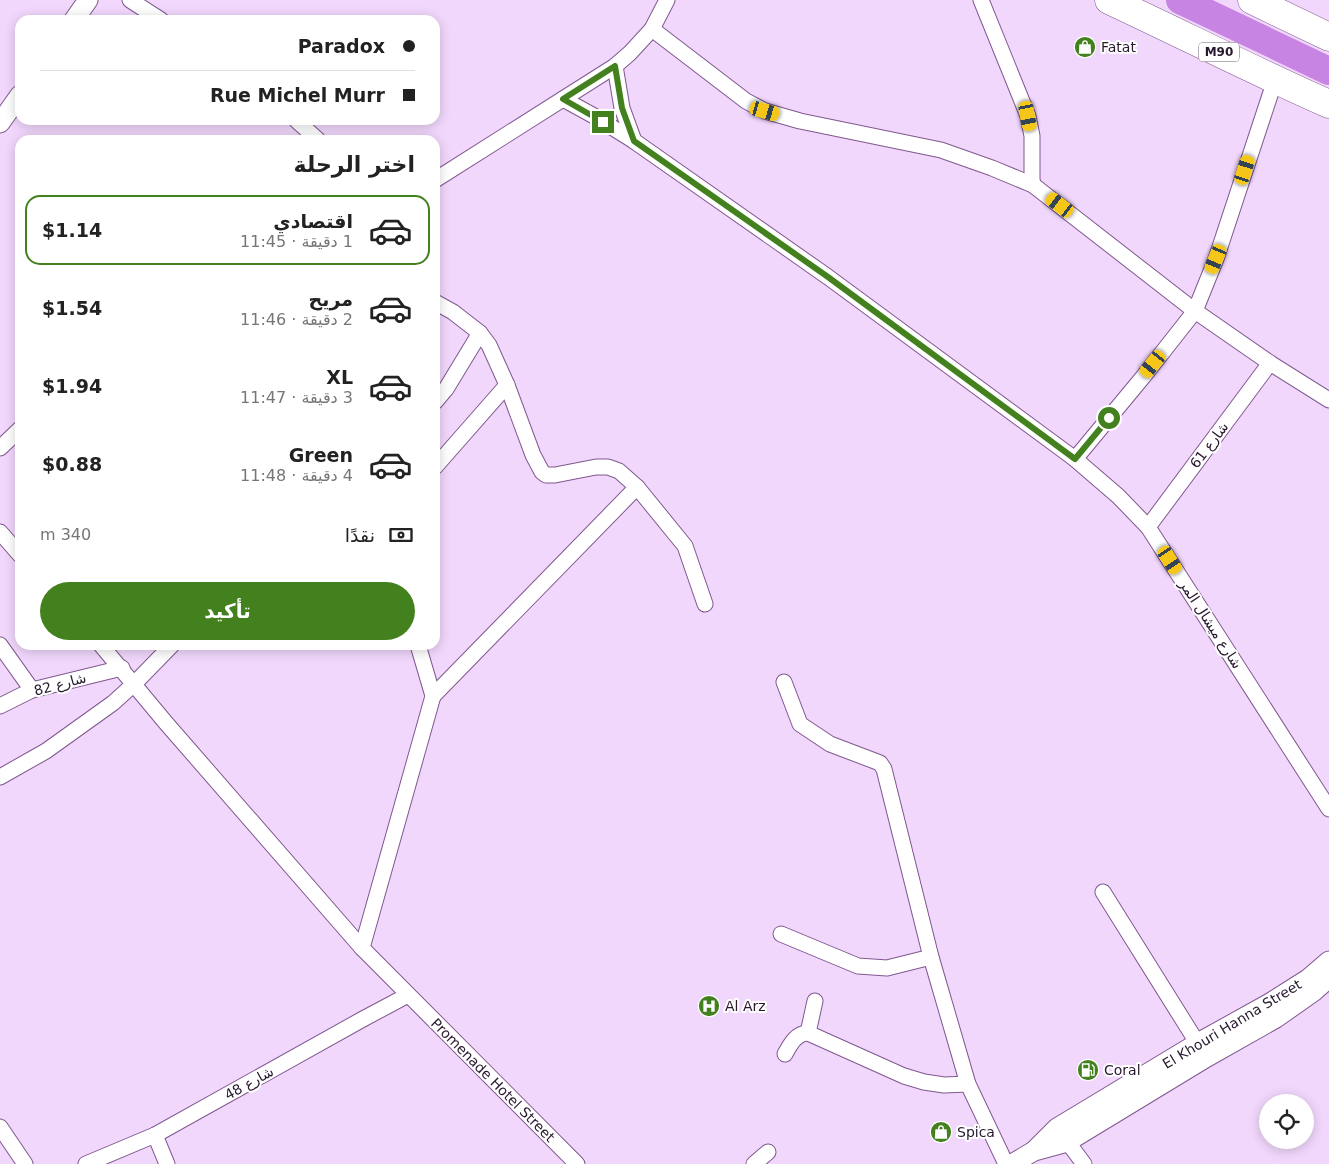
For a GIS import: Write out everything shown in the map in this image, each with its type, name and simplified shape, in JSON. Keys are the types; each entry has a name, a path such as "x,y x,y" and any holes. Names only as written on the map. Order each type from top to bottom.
{"highway":[{"name":"M90","path":"1109,0 1274,80 1329,104"},
{"path":"1260,2 1329,37"}],"street":[{"path":"78,15 88,0"},
{"path":"130,0 153,15"},
{"path":"440,177 615,66 652,29 667,0"},
{"path":"981,0 1028,116 1032,136 1033,185"},
{"path":"652,29 746,101 765,111 800,121 941,150 1033,185 1194,312 1329,400"},
{"path":"615,66 622,108 634,141"},
{"path":"1075,459 1194,312 1216,259 1274,80"},
{"name":"شارع ميشال المر","path":"563,99 634,141 828,277 1075,459 1118,496 1148,527 1329,809"},
{"path":"0,123 15,102"},
{"path":"302,125 312,135"},
{"path":"440,305 453,312 480,333 489,345 507,385 533,455 542,472 546,475 555,476 596,467 608,467 619,471 637,487 685,546 705,604"},
{"path":"440,396 480,333"},
{"name":"شارع 61","path":"1148,527 1270,363"},
{"path":"440,461 507,385"},
{"path":"0,448 15,434"},
{"path":"362,948 433,696 637,487"},
{"path":"0,532 15,549"},
{"path":"0,645 32,690"},
{"name":"Promenade Hotel Street","path":"106,650 166,723 362,948 577,1164"},
{"path":"0,777 46,751 113,703 167,650"},
{"path":"419,650 433,696"},
{"name":"شارع 82","path":"0,706 32,690 122,668"},
{"path":"784,682 800,724 830,744 880,763 884,769 931,957 968,1084 1006,1164"},
{"path":"1103,892 1202,1050"},
{"path":"781,934 858,966 888,968 931,957"},
{"name":"El Khouri Hanna Street","path":"1012,1164 1202,1050 1308,979 1329,961"},
{"name":"El Khouri Hanna Street","path":"1202,1050 1276,1018 1313,992 1329,978"},
{"name":"شارع 48","path":"86,1164 155,1135 364,1018 408,996"},
{"path":"808,1033 815,1001"},
{"path":"785,1054 796,1038 804,1033 808,1033 904,1076 944,1085 968,1084"},
{"path":"0,1127 25,1164"},
{"path":"155,1135 167,1164"},
{"path":"1062,1135 1084,1164"},
{"path":"0,1138 17,1164"},
{"path":"754,1164 768,1152"}],"waterway":[{"path":"1180,0 1329,71"}],"place":[{"name":"Fatat","path":"1085,47"},
{"name":"Al Arz","path":"709,1006"},
{"name":"Coral","path":"1088,1070"},
{"name":"Spica","path":"941,1132"}],"route":[{"path":"603,122 563,99 615,66 622,108 634,141 828,277 1075,459 1109,418"}]}
